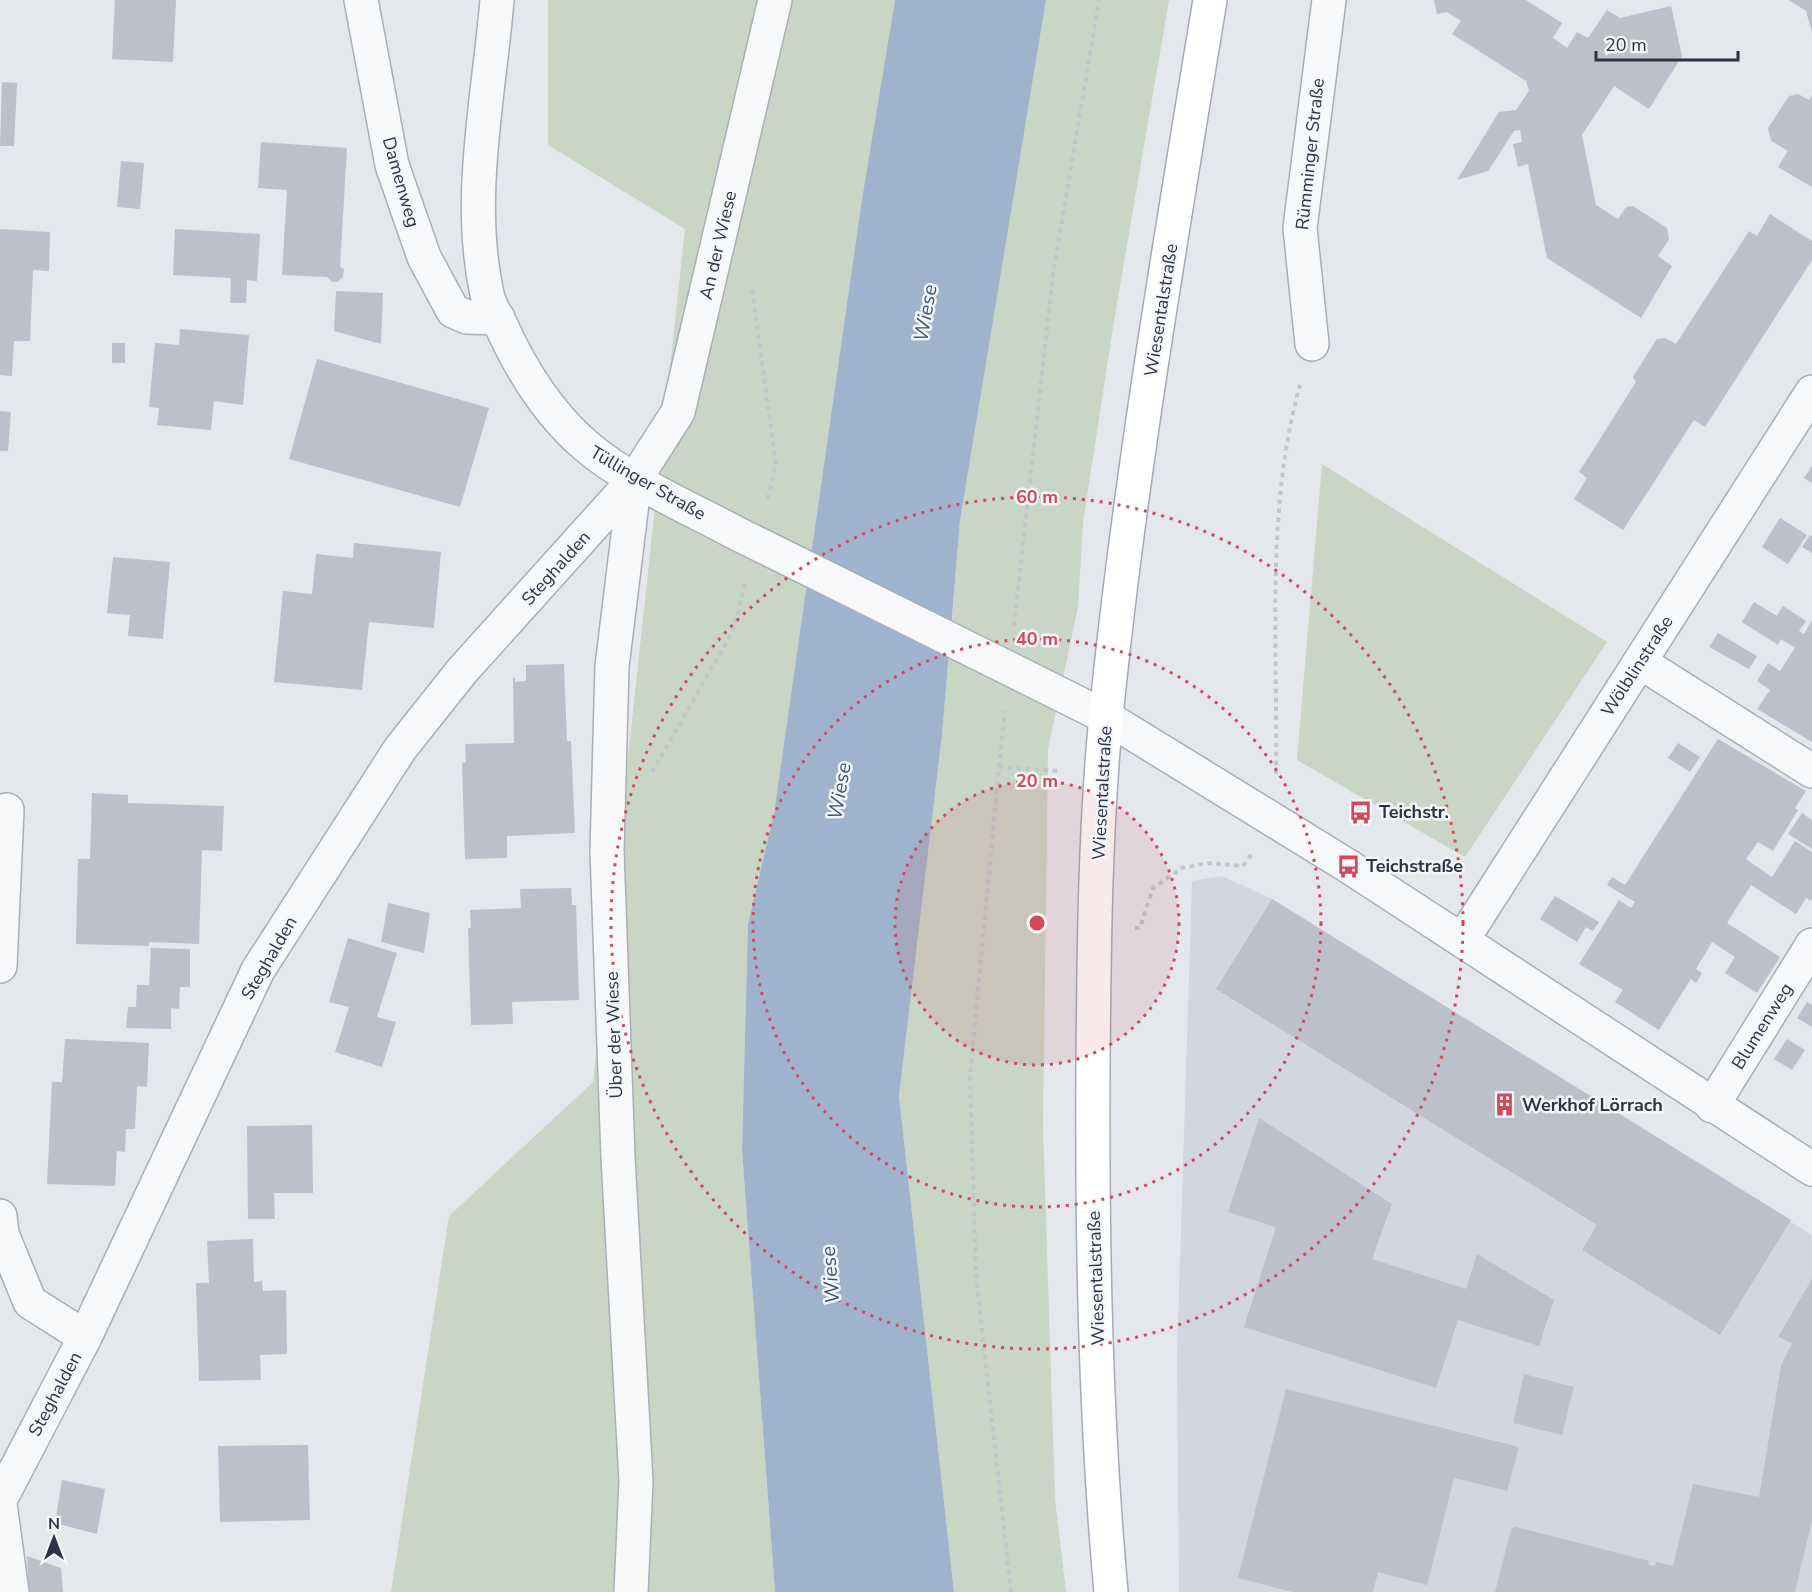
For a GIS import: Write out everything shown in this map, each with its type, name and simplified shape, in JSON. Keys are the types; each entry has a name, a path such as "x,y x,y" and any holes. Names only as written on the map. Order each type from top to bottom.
{"main road":[{"name":"Wiesentalstraße","path":"1111,1592 1101,1432 1092,1171 1095,927 1102,774 1106,717 1132,498 1210,0"}],"street":[{"name":"Damenweg","path":"361,0 392,165 424,257 453,311 467,317 498,318"},
{"name":"Tüllinger Straße","path":"497,0 481,164 479,230 487,296 512,350 546,405 585,446 635,479 734,532 1106,717"},
{"name":"An der Wiese","path":"635,479 678,412 775,0"},
{"name":"Rümminger Straße","path":"1312,344 1300,228 1329,0"},
{"name":"Wölblinstraße","path":"1462,939 1810,401"},
{"name":"Steghalden","path":"0,1500 85,1337 258,970 400,749 462,671 635,479"},
{"name":"Über der Wiese","path":"631,1592 636,1481 618,1157 607,851 612,666 635,479"},
{"path":"1640,662 1812,771"},
{"path":"1106,717 1462,939 1712,1106 1812,1169"},
{"path":"0,966 7,810"},
{"name":"Blumenweg","path":"1712,1106 1812,945"},
{"path":"0,1216 2,1234 30,1302 85,1337"},
{"path":"0,1504 12,1592"}],"path":[{"path":"1013,638 1053,275 1100,0"},
{"path":"1276,822 1277,532 1293,408 1312,344"},
{"path":"1005,708 970,1075 976,1276 1011,1592"},
{"path":"999,767 1102,774"}],"shaded area":[{"path":"1222,876 1272,899 1812,1235 1812,1592 1179,1592 1177,1355 1192,881"}],"green space":[{"path":"548,0 895,0 862,199 774,813 748,924 742,1150 775,1592 391,1592 449,1216 593,1082 685,229 548,145"},
{"path":"1046,0 1169,0 1114,321 1083,523 1078,607 1048,749 1043,1126 1055,1499 1066,1592 954,1592 899,1096 942,735 960,521"},
{"path":"1322,464 1607,642 1465,857 1297,760"}],"water":[{"name":"Wiese","path":"895,0 1046,0 960,521 942,735 899,1096 954,1592 775,1592 742,1150 748,924 774,813 862,199"}],"building":[{"path":"115,0 176,0 173,62 112,59"},
{"path":"1434,0 1526,0 1562,23 1553,38 1567,48 1577,32 1588,38 1607,10 1620,18 1671,6 1682,56 1649,109 1614,86 1582,135 1596,205 1618,219 1626,207 1633,206 1667,228 1669,239 1658,256 1672,266 1641,318 1547,258 1528,164 1518,167 1513,144 1522,142 1520,130 1514,131 1488,171 1457,180 1499,112 1516,110 1529,91 1526,81 1452,34 1461,21 1447,12 1437,14"},
{"path":"1789,0 1812,0 1812,33 1806,11"},
{"path":"2,82 17,83 14,146 0,146"},
{"path":"1798,94 1809,100 1812,95 1812,187 1778,167 1788,151 1771,141 1768,128 1789,96"},
{"path":"261,142 347,148 340,267 344,269 343,277 337,282 332,282 327,277 282,275 287,190 258,188"},
{"path":"121,161 144,163 140,209 117,207"},
{"path":"1770,214 1812,241 1812,260 1705,427 1694,420 1623,530 1574,499 1587,478 1579,472 1636,382 1633,377 1657,339 1665,338 1676,344 1749,231 1757,236"},
{"path":"0,229 50,232 49,271 33,270 30,341 14,341 12,376 0,375"},
{"path":"175,229 260,234 257,281 247,280 246,303 230,303 231,278 173,275"},
{"path":"336,291 383,293 381,344 334,331"},
{"path":"180,329 249,335 243,405 214,401 211,430 157,425 159,408 149,407 155,343 179,345"},
{"path":"112,343 125,343 125,363 112,363"},
{"path":"317,359 489,408 460,507 289,459"},
{"path":"0,411 11,412 8,451 0,451"},
{"path":"1812,466 1812,483 1804,478"},
{"path":"1780,518 1807,535 1788,564 1762,547"},
{"path":"1810,535 1812,536 1812,553 1802,547"},
{"path":"354,543 441,552 434,628 369,622 362,690 274,682 283,591 312,594 316,554 353,558"},
{"path":"113,557 170,562 163,639 128,636 130,615 107,613"},
{"path":"1754,602 1777,616 1783,606 1806,621 1799,631 1804,634 1812,620 1812,742 1757,709 1770,690 1757,681 1768,663 1780,671 1795,648 1781,639 1778,645 1742,622"},
{"path":"1718,633 1757,656 1749,669 1709,647"},
{"path":"564,664 567,741 571,741 575,833 507,836 507,858 465,859 462,763 466,762 465,744 514,743 513,678 515,682 526,681 526,665"},
{"path":"1718,739 1806,791 1795,808 1798,810 1773,851 1758,842 1746,859 1772,877 1795,841 1812,852 1812,899 1811,901 1806,898 1796,914 1751,885 1727,923 1780,957 1757,993 1725,973 1735,957 1712,942 1696,969 1702,973 1696,983 1691,979 1659,1030 1615,1002 1623,990 1579,964 1619,900 1631,908 1635,902 1607,885 1612,877 1625,885"},
{"path":"1678,743 1700,757 1690,772 1668,758"},
{"path":"92,793 128,795 128,803 224,806 222,851 202,850 199,944 149,942 149,946 76,944 78,859 90,859"},
{"path":"1802,813 1812,820 1812,849 1788,834"},
{"path":"571,888 572,905 576,905 579,1000 512,1002 513,1024 471,1025 468,928 471,928 470,910 521,908 520,889"},
{"path":"1555,896 1599,922 1593,931 1586,927 1577,942 1540,919"},
{"name":"Werkhof Lörrach","path":"1272,899 1791,1220 1720,1335 1582,1250 1597,1225 1216,989"},
{"path":"388,903 430,913 424,953 381,942"},
{"path":"348,938 397,953 377,1017 396,1022 382,1067 335,1052 349,1007 329,1002"},
{"path":"151,948 190,949 190,987 180,987 179,1009 171,1008 171,1029 126,1028 128,1007 136,1007 137,985 149,985"},
{"path":"1807,1002 1812,1005 1812,1027 1797,1018"},
{"path":"65,1039 149,1043 147,1087 137,1086 135,1129 126,1129 125,1152 117,1151 115,1186 47,1184 52,1082 62,1082"},
{"path":"1787,1039 1805,1050 1792,1070 1774,1059"},
{"path":"1259,1118 1392,1204 1372,1259 1466,1289 1477,1254 1554,1300 1539,1346 1458,1320 1436,1388 1244,1327 1276,1227 1228,1212"},
{"path":"312,1125 313,1193 274,1193 275,1219 248,1219 247,1126"},
{"path":"253,1239 254,1282 262,1281 263,1291 286,1290 287,1354 260,1355 261,1380 199,1381 196,1283 209,1283 207,1241"},
{"path":"1812,1279 1812,1521 1795,1592 1495,1592 1511,1529 1516,1527 1649,1561 1648,1565 1655,1566 1656,1562 1673,1566 1693,1484 1759,1497 1781,1366 1792,1343 1778,1337"},
{"path":"1524,1374 1574,1387 1562,1435 1513,1423"},
{"path":"1286,1389 1519,1447 1507,1491 1454,1478 1427,1585 1378,1572 1373,1592 1293,1592 1238,1578"},
{"path":"308,1445 310,1520 220,1522 218,1446"},
{"path":"62,1480 105,1489 97,1534 55,1523"},
{"path":"27,1556 61,1568 63,1592 29,1592"}],"place":[{"name":"Teichstr.","path":"1361,812"},
{"name":"Teichstraße","path":"1348,866"},
{"name":"Werkhof Lörrach","path":"1504,1105"}]}
